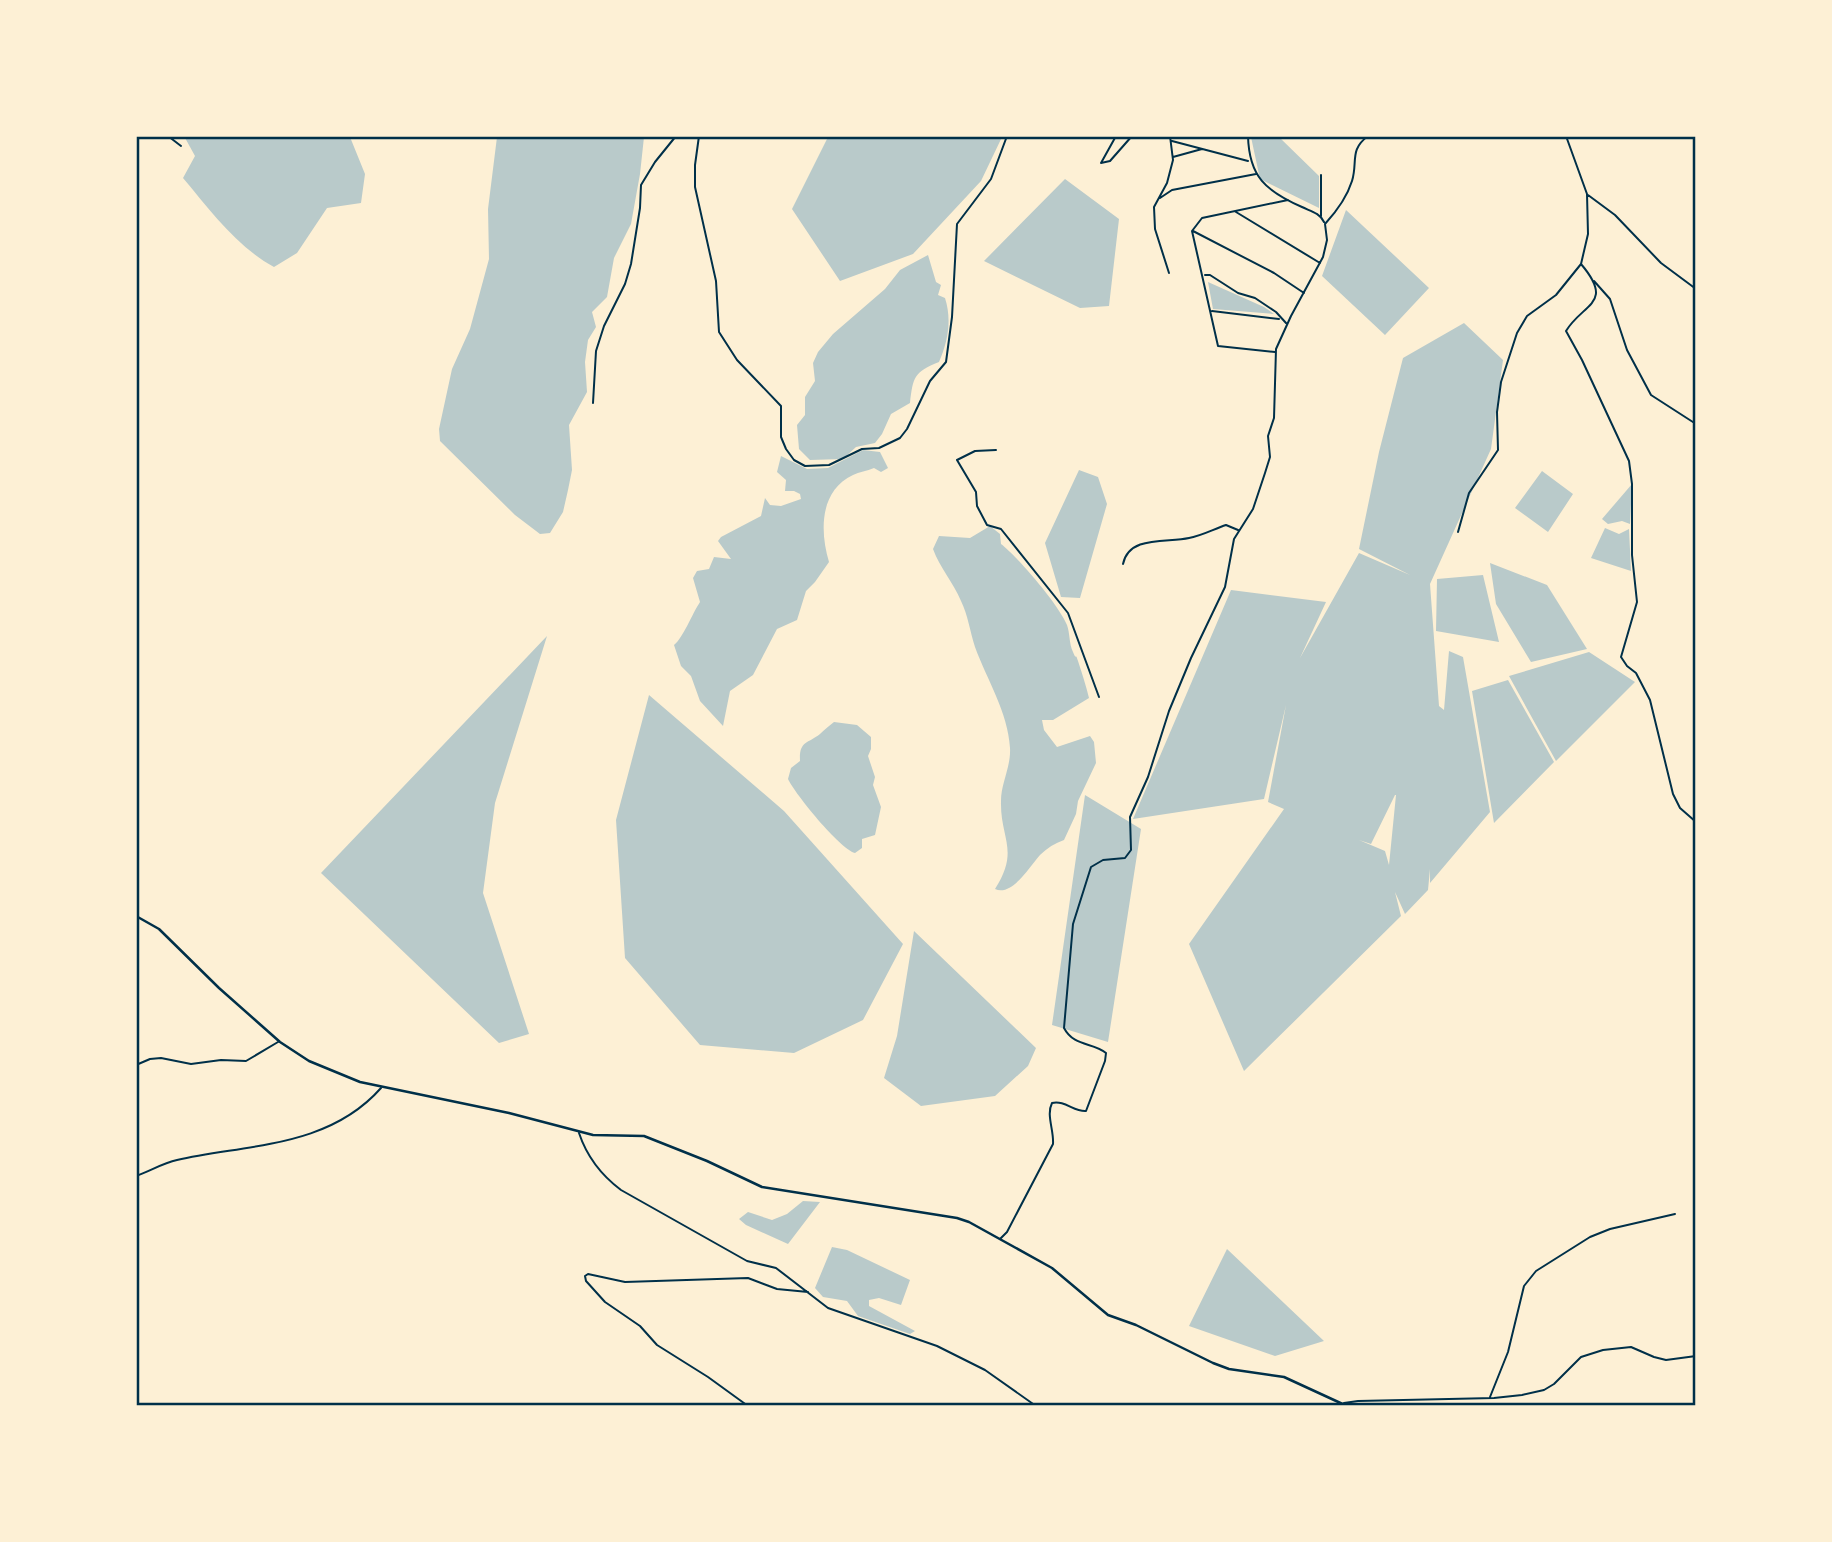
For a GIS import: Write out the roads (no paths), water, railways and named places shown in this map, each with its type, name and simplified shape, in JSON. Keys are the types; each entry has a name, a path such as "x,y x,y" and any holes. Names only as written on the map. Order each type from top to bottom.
{"street":[{"path":"168,136 181,146"},
{"path":"593,404 596,351 631,264 640,208 640,185 654,162 676,136"},
{"path":"699,136 695,187 716,281 719,332 737,360 781,406 781,437 794,460 805,466 829,466 862,449 879,448 900,438 930,382 946,362 952,317 957,224 990,179 1006,136"},
{"path":"1116,136 1101,163 1110,161 1132,136"},
{"path":"1169,273 1155,229 1154,207 1167,183 1173,157 1170,136"},
{"path":"1248,136 1250,162 1263,184 1321,216"},
{"path":"1325,224 1351,185 1356,148 1368,136"},
{"path":"1458,532 1469,493 1498,450 1497,412 1501,382 1517,333 1527,316 1556,295 1581,264 1588,234 1587,194 1566,136"},
{"path":"1171,141 1250,162"},
{"path":"1173,157 1203,148"},
{"path":"1157,200 1172,190 1257,174"},
{"path":"1000,1239 1007,1232 1053,1144 1050,1105 1056,1101 1086,1111 1105,1061 1106,1053 1102,1049 1081,1044 1064,1028 1073,923 1091,867 1103,860 1125,858 1130,850 1130,817 1148,777 1169,711 1191,657 1225,587 1232,546 1253,509 1270,457 1268,436 1274,418 1275,352 1287,323 1320,263 1327,240 1321,216 1321,175"},
{"path":"1587,194 1615,215 1661,263 1696,289"},
{"path":"1192,231 1202,218 1288,200"},
{"path":"1235,211 1320,263"},
{"path":"1192,231 1274,273 1304,293"},
{"path":"1192,231 1218,346 1275,352"},
{"path":"1581,264 1610,299 1627,350 1651,395 1696,424"},
{"path":"1205,275 1210,275 1238,293 1255,298 1287,323"},
{"path":"1593,281 1596,290 1591,307 1566,331 1629,461 1632,484 1632,555 1637,602 1621,657 1636,673 1650,700 1673,794 1680,808 1696,822"},
{"path":"1211,311 1281,319"},
{"path":"996,450 975,451 957,460 976,492 976,506 987,525 1001,529 1068,613 1099,697"},
{"path":"1123,564 1124,558 1138,544 1191,538 1226,525 1239,531"},
{"path":"136,916 159,929 209,979 279,1041 309,1061 332,1072 360,1082 509,1113 579,1132 605,1136 644,1136 762,1187 957,1218 1052,1268 1108,1315 1136,1325 1228,1369 1284,1377 1346,1404 1358,1401 1500,1398 1544,1390 1554,1384 1580,1357 1589,1353 1631,1347 1660,1359 1696,1356"},
{"path":"136,1065 161,1058 191,1064 221,1060 246,1061 279,1041"},
{"path":"136,1176 173,1160 288,1141 355,1113 381,1087"},
{"path":"579,1132 584,1147 604,1177 621,1190 747,1261 776,1268 828,1308 937,1346 985,1370 1036,1405"},
{"path":"1490,1398 1508,1352 1524,1286 1536,1271 1590,1237 1610,1229 1675,1214"},
{"path":"748,1405 657,1345 640,1326 605,1302 586,1281 585,1276 588,1274 625,1282 748,1278 777,1289 809,1293"}]}
